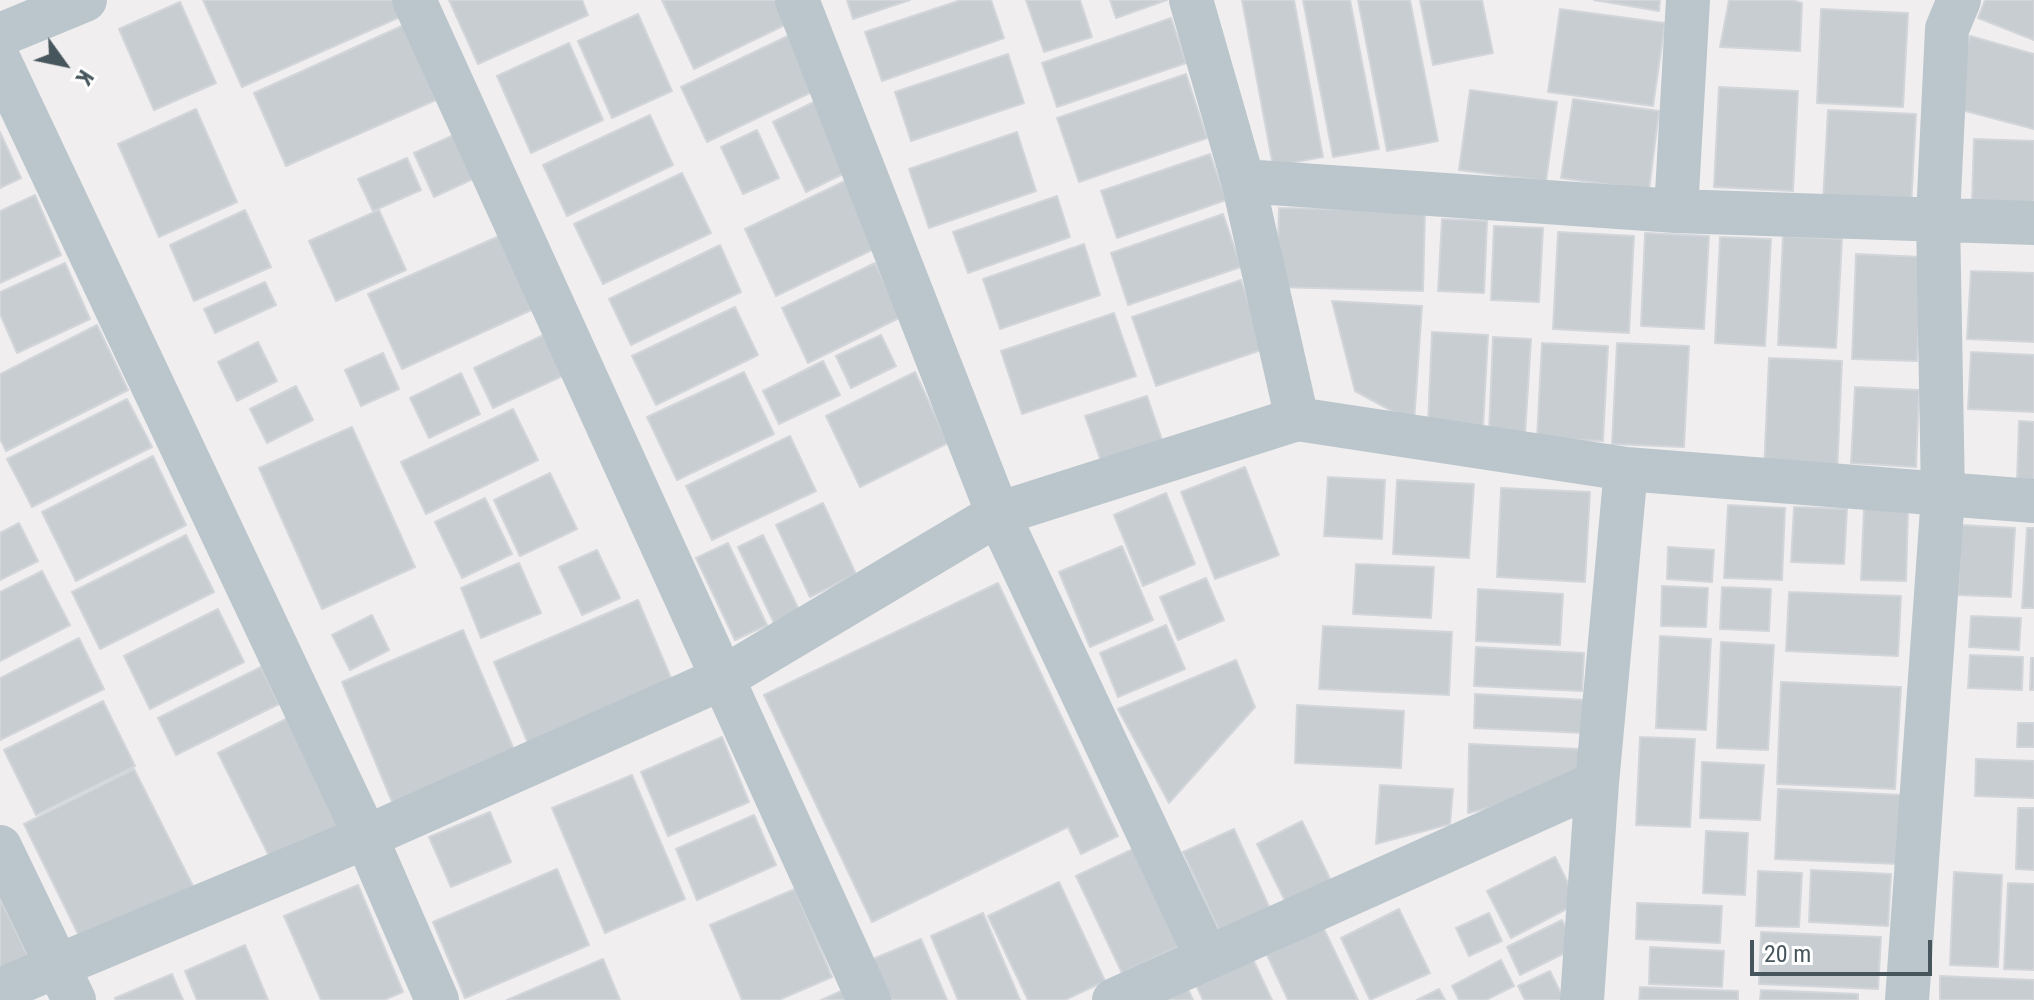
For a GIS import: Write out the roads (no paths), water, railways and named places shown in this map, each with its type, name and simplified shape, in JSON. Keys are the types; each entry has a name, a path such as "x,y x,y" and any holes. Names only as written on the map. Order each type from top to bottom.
{"street":[{"path":"0,35 85,0"},
{"path":"414,0 869,1000"},
{"path":"797,0 998,514 1206,956"},
{"path":"1191,0 1243,181 1297,419"},
{"path":"1676,211 1688,0"},
{"path":"1907,1000 1943,496 1938,217 1947,29 1959,0"},
{"path":"0,62 366,837 437,1000"},
{"path":"1243,181 1676,211 1938,217 2034,223"},
{"path":"0,990 66,982 366,837 723,678 998,514 1297,419 1626,469 2034,501"},
{"path":"1582,1000 1597,783 1626,469"},
{"path":"1114,1000 1206,956 1597,783"},
{"path":"0,847 66,982"}]}
